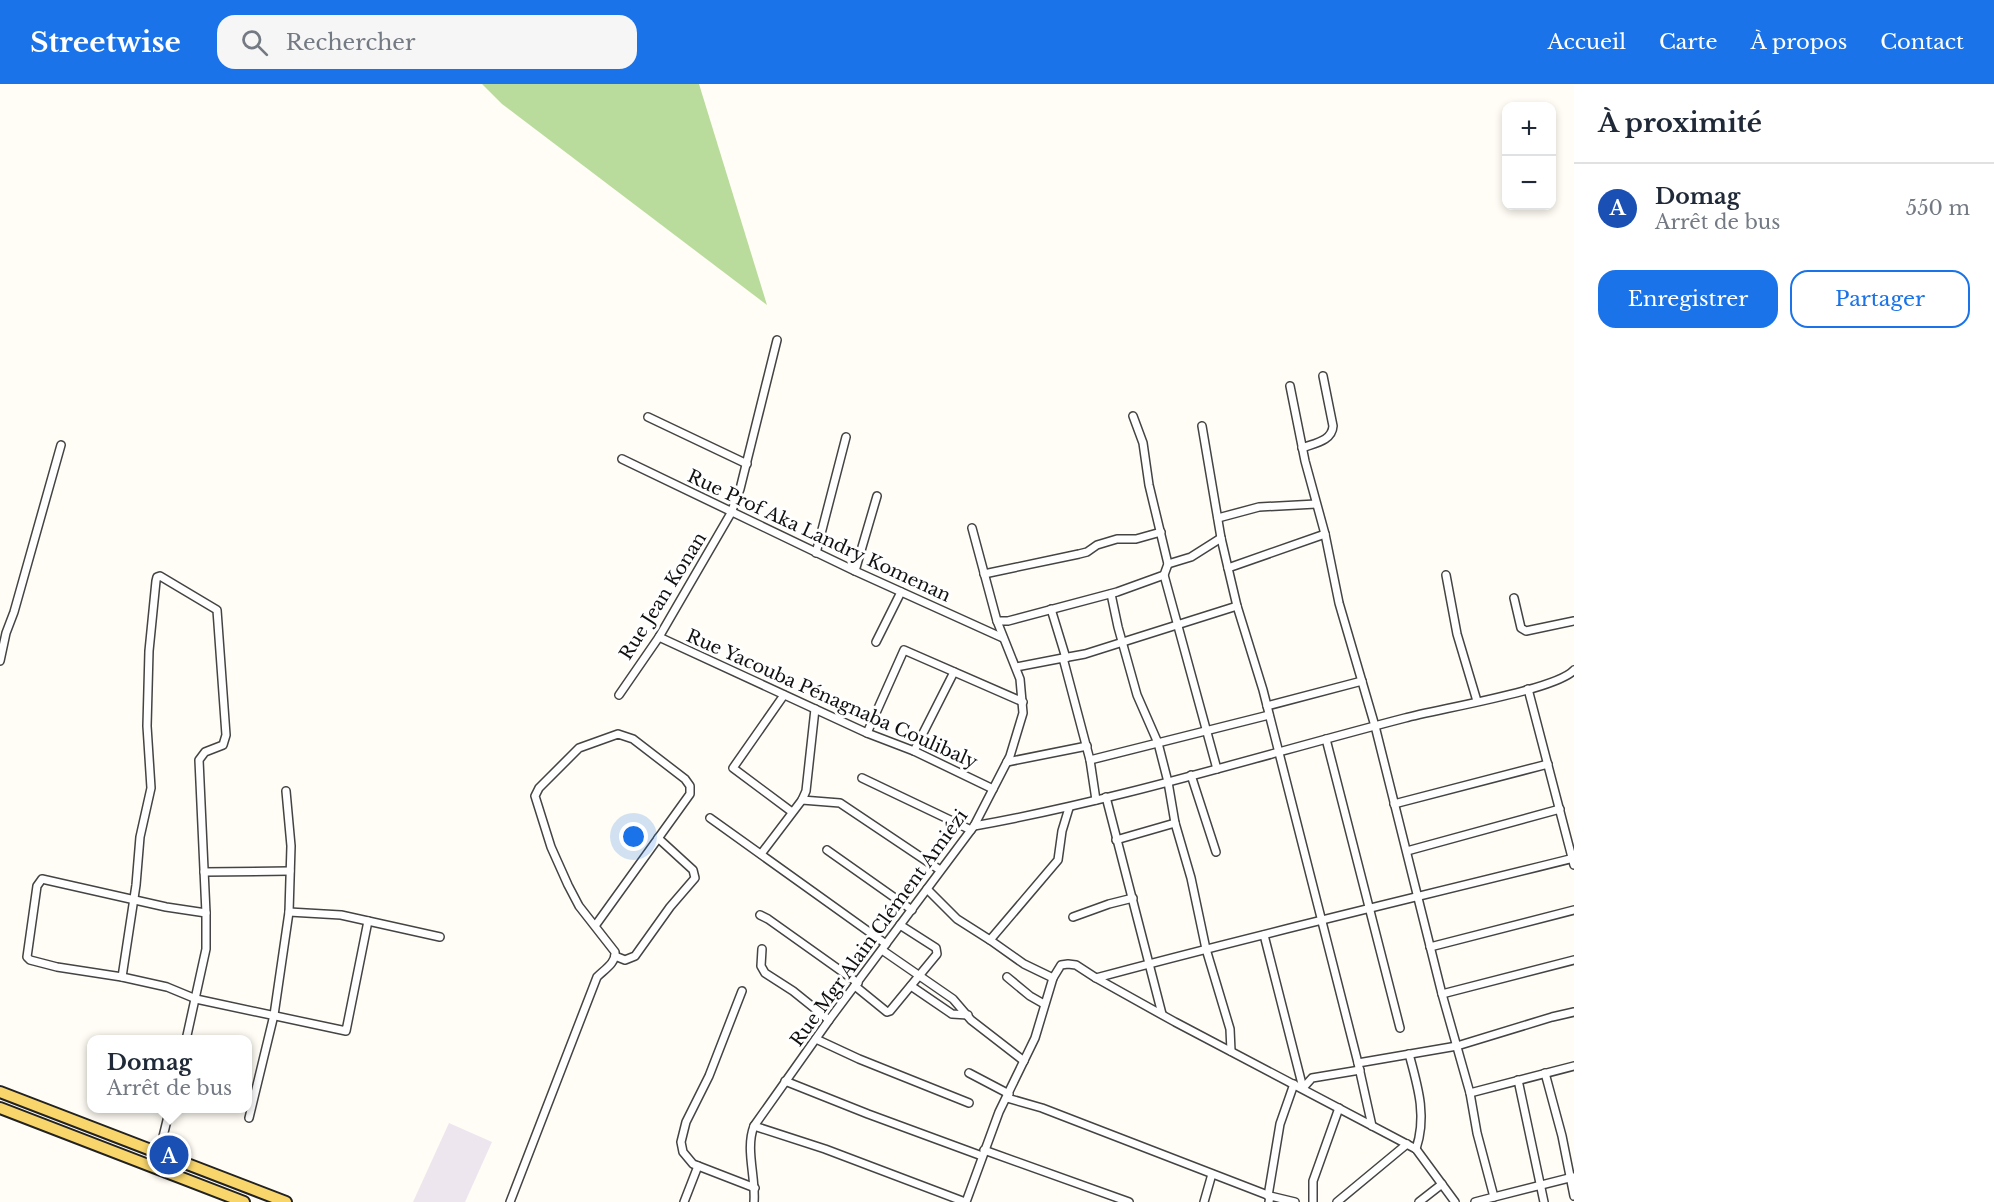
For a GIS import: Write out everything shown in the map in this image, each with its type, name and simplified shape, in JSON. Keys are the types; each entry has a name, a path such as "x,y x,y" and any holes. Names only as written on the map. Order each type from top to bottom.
{"main road":[{"path":"0,1092 286,1202"},
{"path":"0,1108 244,1202"}],"street":[{"name":"Rue Jean Konan","path":"619,695 659,637 731,513 741,489 777,340"},
{"path":"1302,448 1329,437 1332,433 1333,426 1323,376"},
{"path":"1290,386 1302,448 1325,534 1339,603 1375,726 1442,994 1470,1092 1477,1133 1494,1197"},
{"path":"1133,416 1143,443 1149,485 1168,564 1164,575 1217,768"},
{"path":"648,417 747,464"},
{"path":"1202,426 1221,538 1237,606 1279,752 1359,1066 1372,1126"},
{"path":"816,552 846,437"},
{"path":"0,661 6,633 61,445"},
{"name":"Rue Prof Aka Landry Komenan","path":"622,459 731,513 1003,638"},
{"path":"855,571 877,496"},
{"path":"1218,518 1259,507 1316,504"},
{"name":"Rue Mgr Alain Clément Amiézi","path":"754,1126 973,828 1007,762 1019,732 1023,702 1020,679 997,621 972,528"},
{"path":"984,574 1087,552 1097,545 1117,539 1136,539 1161,532"},
{"path":"1228,568 1325,534"},
{"path":"1168,564 1186,560 1221,538"},
{"path":"997,621 1008,621 1112,594 1164,575"},
{"path":"1446,575 1457,634 1477,701"},
{"path":"122,977 136,885 140,837 151,788 147,726 149,651 156,581 160,576 215,607 218,613 225,740 223,745 205,752 199,760 206,949 187,1035"},
{"path":"876,642 901,592"},
{"path":"1112,594 1122,642 1137,695 1158,743 1206,949 1230,1029 1232,1051"},
{"path":"1514,598 1521,628 1526,632 1574,621"},
{"path":"1016,667 1085,654 1237,606"},
{"path":"1051,609 1087,746 1096,800"},
{"name":"Rue Yacouba Pénagnaba Coulibaly","path":"659,637 867,733 914,751 993,789"},
{"path":"867,733 904,650 1023,702"},
{"path":"862,778 973,828 1069,808 1375,726 1528,689 1565,677 1574,670"},
{"path":"914,751 954,672"},
{"path":"1267,706 1362,681"},
{"path":"1096,978 1321,919 1573,861 1528,689"},
{"path":"784,695 733,768 792,812"},
{"path":"761,854 802,800 806,790 815,709"},
{"path":"1090,760 1269,716"},
{"path":"510,1202 597,976 614,960 615,956 615,952 579,906 559,867 535,800 537,791 579,748 618,734 626,736 685,779 690,786 690,794 595,926"},
{"path":"1326,739 1400,1028"},
{"path":"1007,762 1087,746"},
{"path":"1394,804 1548,764"},
{"path":"1191,775 1216,852"},
{"path":"252,1106 274,1015 288,912 291,846 286,791"},
{"path":"1106,798 1162,1014"},
{"path":"802,800 840,803 940,870"},
{"path":"990,940 1058,860 1062,831 1069,808"},
{"path":"1407,851 1560,809"},
{"path":"710,818 953,999 971,1020 1024,1061"},
{"path":"1116,840 1175,823"},
{"path":"615,956 625,960 635,956 669,907 695,878 693,870 658,838"},
{"path":"827,850 912,910"},
{"path":"204,872 290,871"},
{"path":"206,913 133,900 42,879 37,886 27,957 30,960 57,967 122,977 167,987 196,999 346,1031 368,921"},
{"path":"927,889 957,919 1024,964 1053,978"},
{"path":"1074,916 1133,898"},
{"path":"1430,947 1574,910"},
{"path":"288,912 340,915 440,937"},
{"path":"760,915 856,985 887,1012 894,1008 937,952 936,948 900,925"},
{"path":"1264,935 1303,1088"},
{"path":"762,949 761,966 765,973 793,991 830,1020"},
{"path":"1442,994 1574,960"},
{"path":"755,1202 750,1137 754,1126 825,1149 965,1202 999,1112 1035,1038 1053,978 1061,965 1068,964 1076,965 1162,1014 1416,1149 1455,1202"},
{"path":"1007,977 1044,1004"},
{"path":"911,986 952,1014 968,1015"},
{"path":"742,991 709,1076 686,1122 681,1142 688,1159 698,1166 755,1188"},
{"path":"1303,1088 1312,1078 1409,1054 1457,1046 1574,1012"},
{"path":"816,1039 859,1059 969,1103"},
{"path":"1409,1054 1420,1095 1422,1118 1422,1132 1416,1149"},
{"path":"1470,1092 1574,1066"},
{"path":"1545,1072 1572,1177 1574,1196"},
{"path":"969,1074 1008,1096 1269,1198 1295,1202"},
{"path":"1518,1080 1539,1186 1545,1202"},
{"path":"785,1081 868,1114 1129,1202"},
{"path":"1269,1198 1280,1124 1294,1083"},
{"path":"1313,1202 1313,1181 1339,1108"},
{"path":"159,1153 169,1113"},
{"path":"249,1118 250,1113"},
{"path":"1336,1202 1407,1144"},
{"path":"684,1202 698,1166"},
{"path":"1204,1202 1212,1174"},
{"path":"1475,1202 1572,1177"},
{"path":"1419,1202 1442,1184"}],"shaded area":[{"path":"449,1123 492,1142 465,1202 413,1202"}],"green space":[{"path":"482,84 699,84 767,305 502,104"}],"place":[{"name":"Domag","path":"169,1155"}]}
